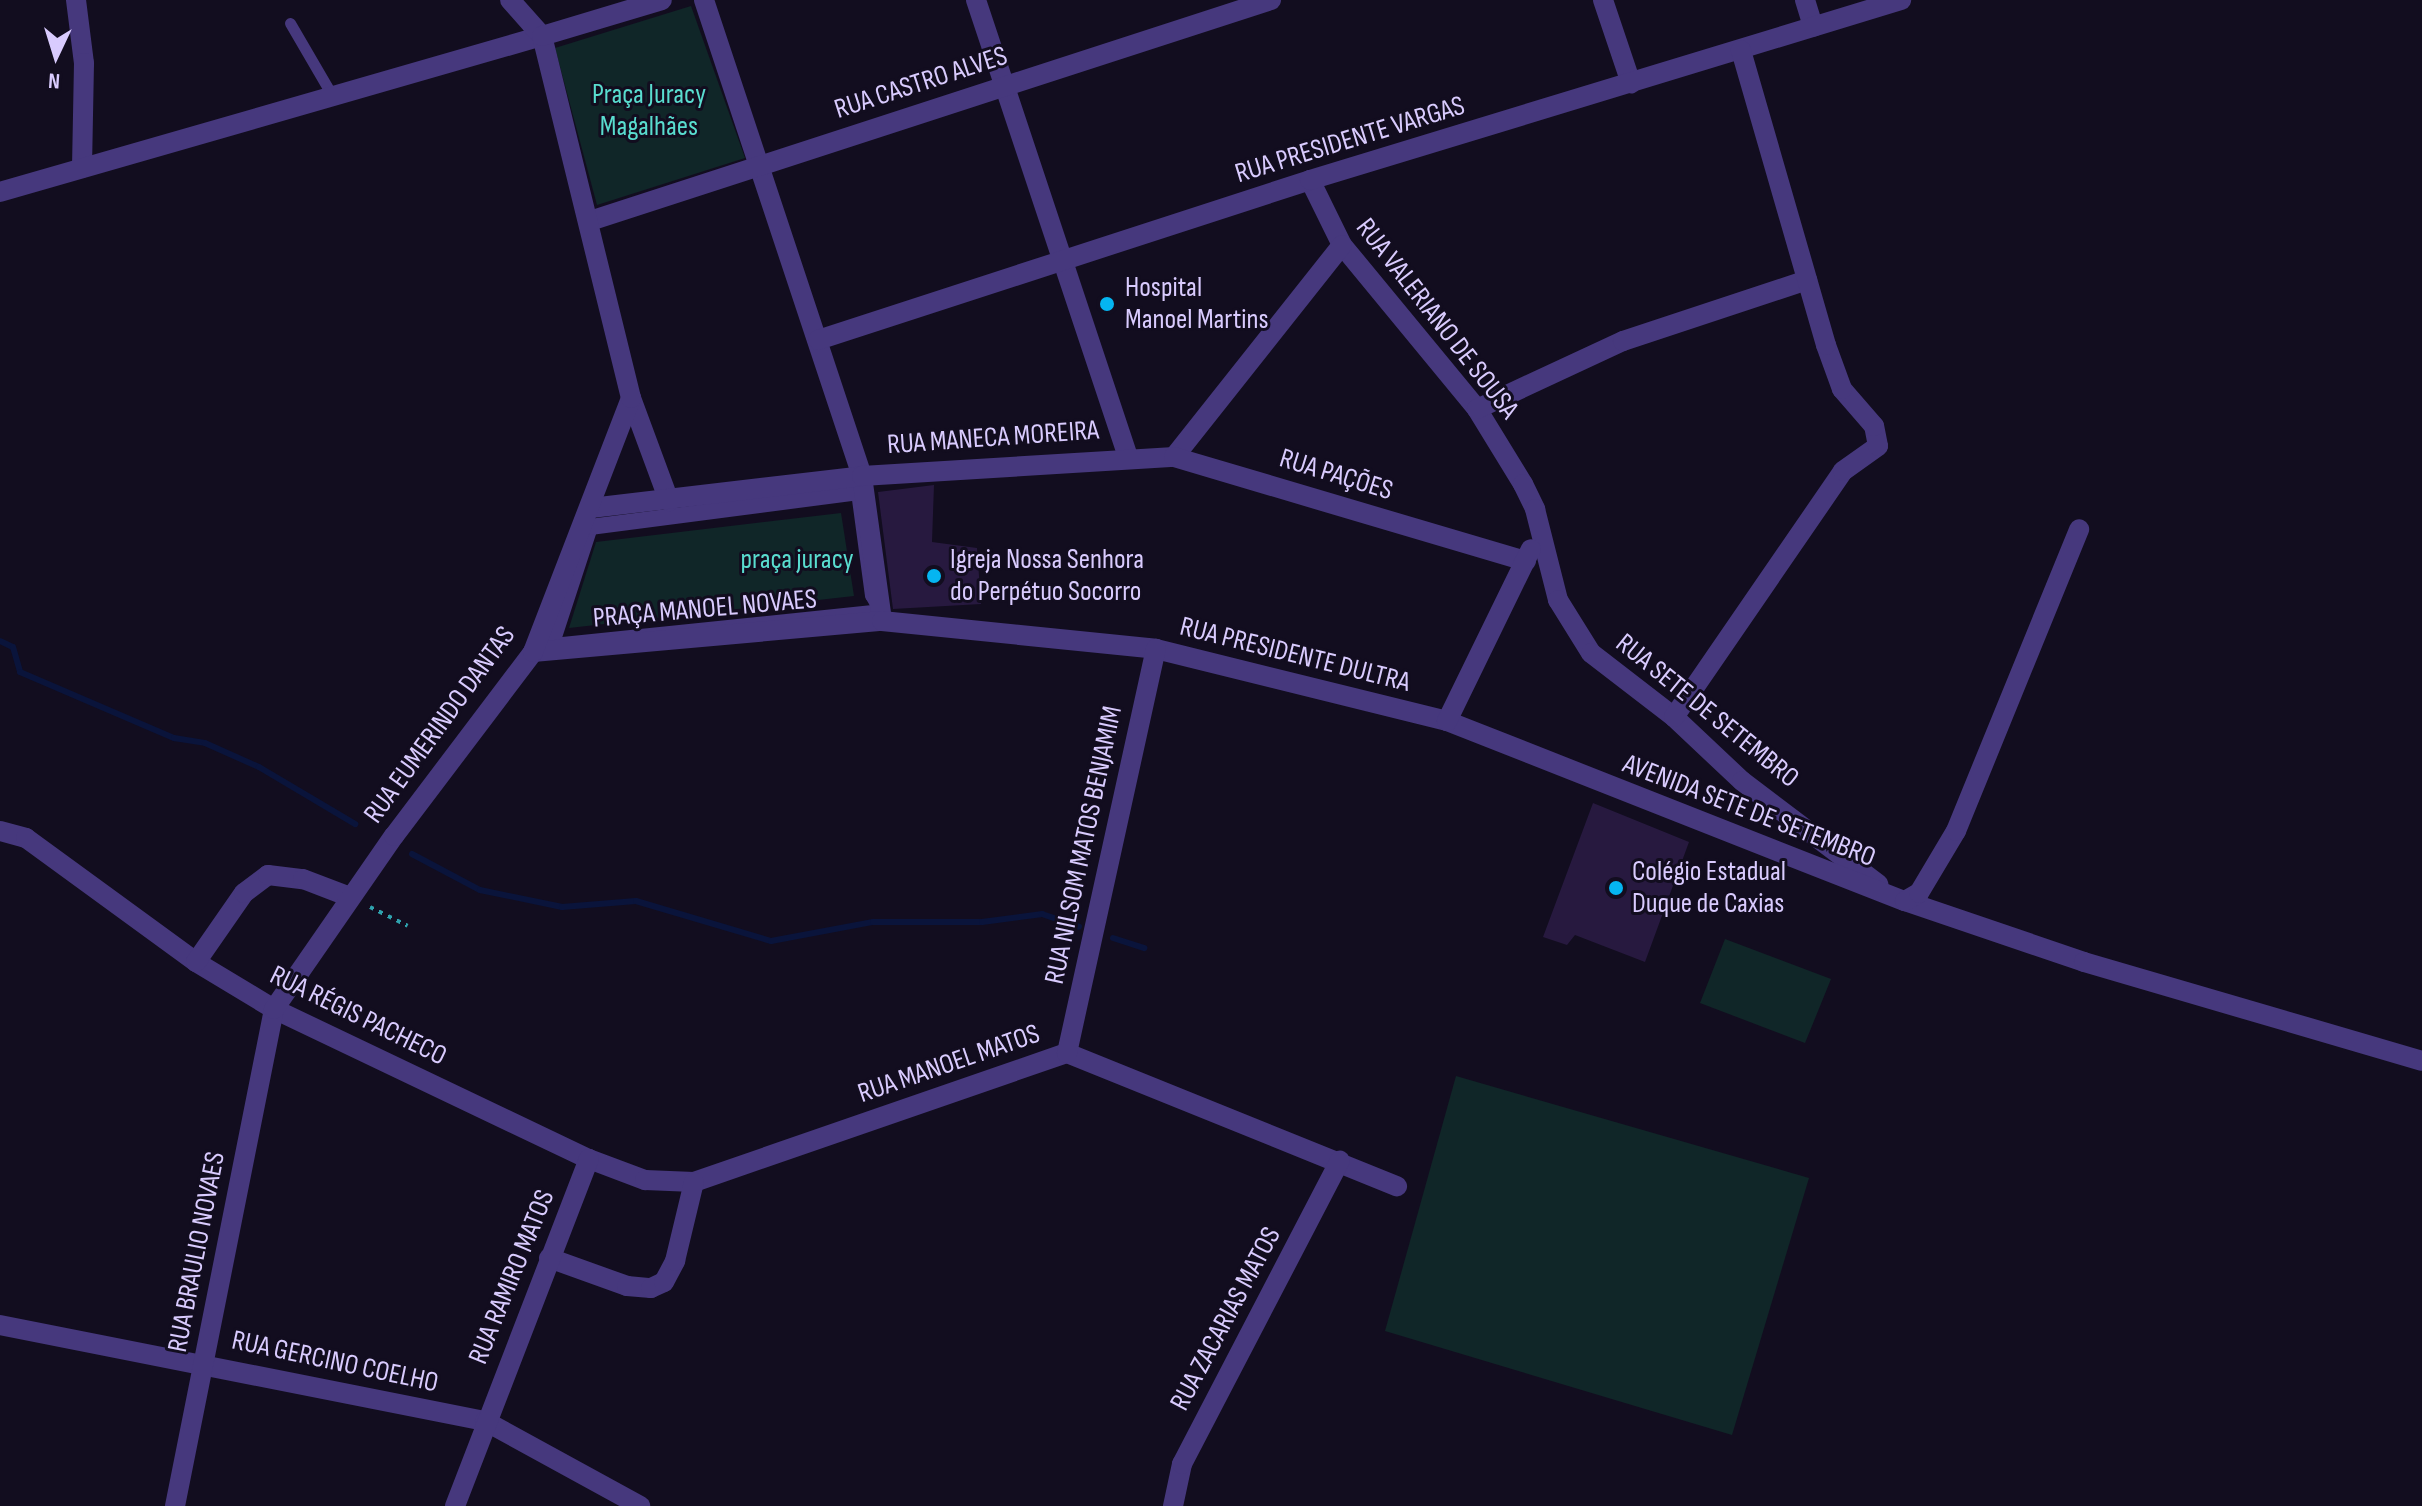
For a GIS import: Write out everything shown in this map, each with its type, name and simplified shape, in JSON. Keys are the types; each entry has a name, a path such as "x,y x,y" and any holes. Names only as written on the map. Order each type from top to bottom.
{"street":[{"path":"76,0 84,63 82,168"},
{"path":"510,0 542,36 590,221 631,398 669,501"},
{"path":"0,192 662,0"},
{"path":"704,0 862,476 881,615"},
{"path":"976,0 1128,456"},
{"name":"RUA CASTRO ALVES","path":"590,221 1271,0"},
{"path":"1603,0 1631,83"},
{"path":"1805,0 1813,27"},
{"name":"RUA PRESIDENTE VARGAS","path":"818,340 1310,180 1901,0"},
{"path":"1674,717 1843,471 1878,446 1874,426 1842,389 1807,280 1741,50"},
{"name":"RUA VALERIANO DE SOUSA","path":"1310,180 1342,245 1477,409 1535,509 1538,534"},
{"path":"1174,457 1342,245"},
{"path":"1477,409 1623,341 1807,280"},
{"name":"RUA EUMERINDO DANTAS","path":"274,1009 350,897 533,652 631,398"},
{"name":"RUA PAÇÕES","path":"1128,456 1174,457 1526,561"},
{"name":"RUA MANECA MOREIRA","path":"862,476 1128,456"},
{"path":"591,508 862,476"},
{"path":"859,492 873,595 881,615 873,613 551,646 590,527 859,492"},
{"path":"1898,898 1919,893 1956,831 2079,529"},
{"path":"1447,721 1538,534"},
{"name":"RUA SETE DE SETEMBRO","path":"1538,534 1569,626 1591,653 1674,717 1742,781 1840,851 1898,898"},
{"name":"RUA PRESIDENTE DULTRA","path":"881,615 1156,649 1447,721 1588,778"},
{"name":"PRAÇA MANOEL NOVAES","path":"533,652 881,615"},
{"name":"RUA NILSOM MATOS BENJAMIM","path":"1067,1053 1156,649"},
{"name":"AVENIDA SETE DE SETEMBRO","path":"1588,778 1898,898 2084,962 2422,1061"},
{"name":"RUA RÉGIS PACHECO","path":"0,831 26,838 196,962 274,1009 589,1159 645,1180 694,1182"},
{"path":"196,962 244,893 268,875 303,879 350,897"},
{"name":"RUA BRAULIO NOVAES","path":"175,1506 274,1009"},
{"name":"RUA MANOEL MATOS","path":"694,1182 1067,1053 1397,1186"},
{"name":"RUA RAMIRO MATOS","path":"455,1506 485,1421 589,1159"},
{"name":"RUA ZACARIAS MATOS","path":"1173,1506 1182,1464 1340,1161"},
{"path":"549,1258 627,1286 651,1288 664,1282 675,1261 694,1182"},
{"name":"RUA GERCINO COELHO","path":"0,1325 485,1421 631,1505"}],"lane":[{"path":"290,23 333,97"}],"path":[{"path":"350,897 408,926"}],"green space":[{"name":"Praça Juracy Magalhães","path":"691,6 745,158 597,205 555,48"},
{"name":"praça juracy","path":"841,513 854,596 569,628 596,542"},
{"path":"1725,939 1831,979 1805,1043 1700,1003"},
{"path":"1456,1076 1809,1178 1732,1435 1385,1331"}],"building":[{"name":"Igreja Nossa Senhora do Perpétuo Socorro","path":"934,485 932,542 977,548 981,604 893,609 878,492"},
{"name":"Colégio Estadual Duque de Caxias","path":"1593,803 1689,842 1645,962 1575,935 1567,945 1543,937"}],"waterway":[{"path":"0,641 13,647 20,672 174,738 205,743 259,767 355,824"},
{"path":"412,854 480,890 562,907 636,901 771,941 873,922 982,922 1042,914 1079,927"},
{"path":"1113,938 1144,948"}],"place":[{"name":"Hospital Manoel Martins","path":"1107,304"},
{"name":"Igreja Nossa Senhora do Perpétuo Socorro","path":"934,576"},
{"name":"Colégio Estadual Duque de Caxias","path":"1616,888"}]}
